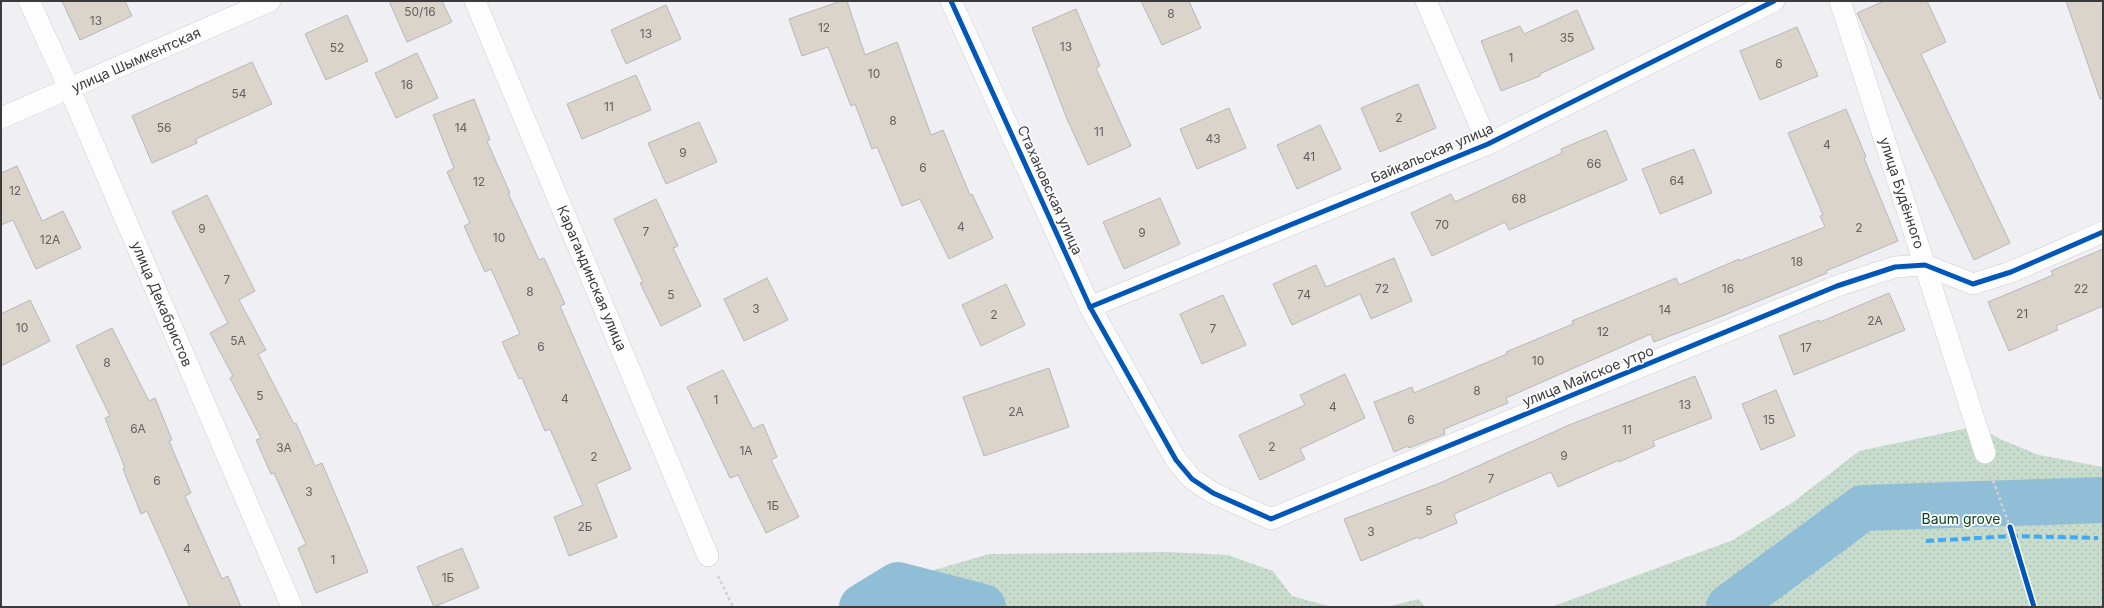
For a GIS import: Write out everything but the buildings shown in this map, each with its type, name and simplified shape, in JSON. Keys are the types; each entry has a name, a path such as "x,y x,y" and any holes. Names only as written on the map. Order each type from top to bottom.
{"street":[{"name":"улица Декабристов","path":"29,1 70,90 292,607"},
{"name":"улица Шымкентская","path":"1,118 70,90 270,1"},
{"name":"Карагандинская улица","path":"475,1 708,556"},
{"name":"Стахановская улица","path":"951,1 1090,307 1134,386"},
{"path":"1426,1 1488,144"},
{"name":"Байкальская улица","path":"1090,307 1488,144 1774,1"},
{"name":"улица Будённого","path":"1840,1 1987,461"},
{"name":"улица Майское утро","path":"1134,386 1176,460 1192,479 1213,493 1271,519 1837,286 1895,267 1925,265 1973,284 2011,272 2103,232"}],"path":[{"path":"1987,461 2011,529"},
{"path":"708,556 733,607"}],"green space":[{"name":"Baum grove","path":"1978,426 2000,439 2039,455 2103,467 2103,607 1551,607 1733,540 1796,500 1859,451"},
{"path":"1168,552 1228,555 1273,571 1292,596 1332,607 864,607 910,577 989,554"},
{"path":"1419,599 1425,607 1386,607"}],"waterway":[{"path":"1729,607 1863,508 2103,500"},
{"path":"862,607 898,585 983,607"}],"marked path":[{"path":"1926,541 2013,536 2098,538"}],"cycle path":[{"path":"951,1 1090,307 1176,460 1192,479 1213,493 1271,519 1837,286 1895,267 1925,265 1973,284 2011,272 2103,232"},
{"path":"1090,307 1488,144 1774,1"},
{"path":"2010,527 2034,607"}]}
